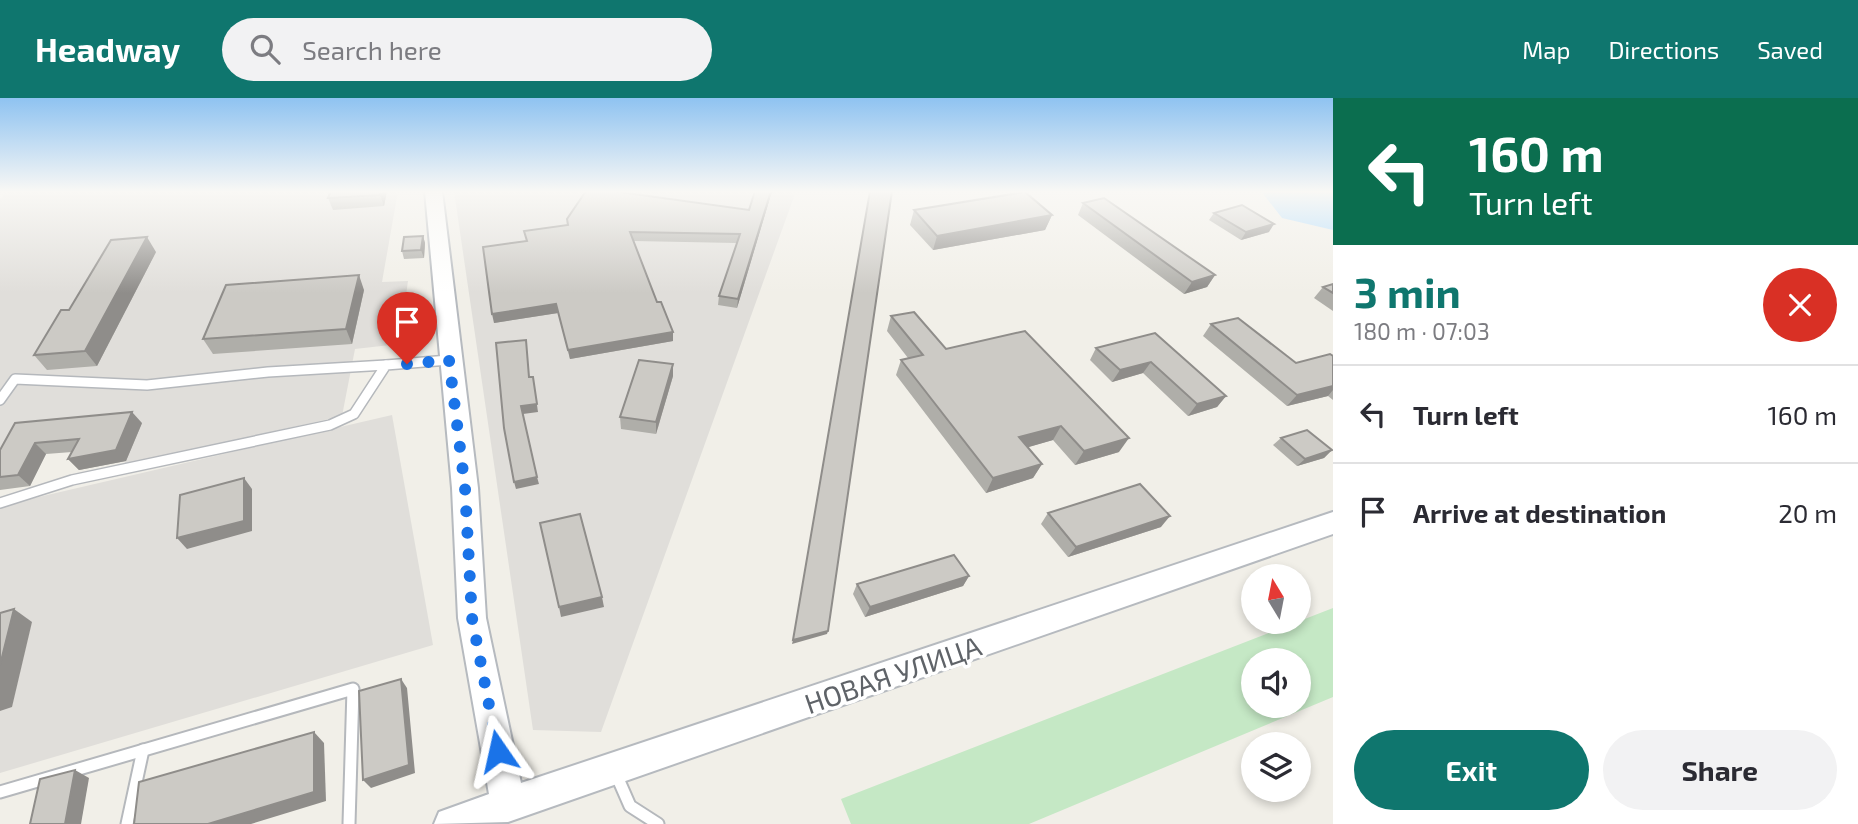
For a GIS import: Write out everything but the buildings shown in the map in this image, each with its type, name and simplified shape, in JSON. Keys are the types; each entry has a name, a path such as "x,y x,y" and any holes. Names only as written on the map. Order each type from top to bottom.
{"street":[{"path":"436,225 465,488 472,618 508,805"},
{"name":"НОВАЯ УЛИЦА","path":"451,824 1333,523"}],"lane":[{"path":"0,400 15,379 147,385 268,372 449,360"},
{"path":"0,503 72,480 330,425 354,414 386,365"},
{"path":"0,792 353,689 349,824"},
{"path":"127,824 143,750"},
{"path":"614,769 630,806 658,824"}],"shaded area":[{"path":"0,225 392,225 382,282 408,281 399,344 355,349 342,416 124,465 141,424 27,435 0,483"},
{"path":"459,225 784,225 601,732 533,730"},
{"path":"392,415 433,645 0,773 0,506"}],"green space":[{"path":"1333,608 1333,697 1311,706 1311,648 1241,648 1241,718 1283,718 1249,732 1241,732 1241,735 1029,824 851,824 841,799 1266,634 1311,634 1311,617"}],"water":[{"path":"1311,225 1333,225 1333,230"}],"route":[{"path":"407,364 449,360 465,488 472,618 498,751"}]}
